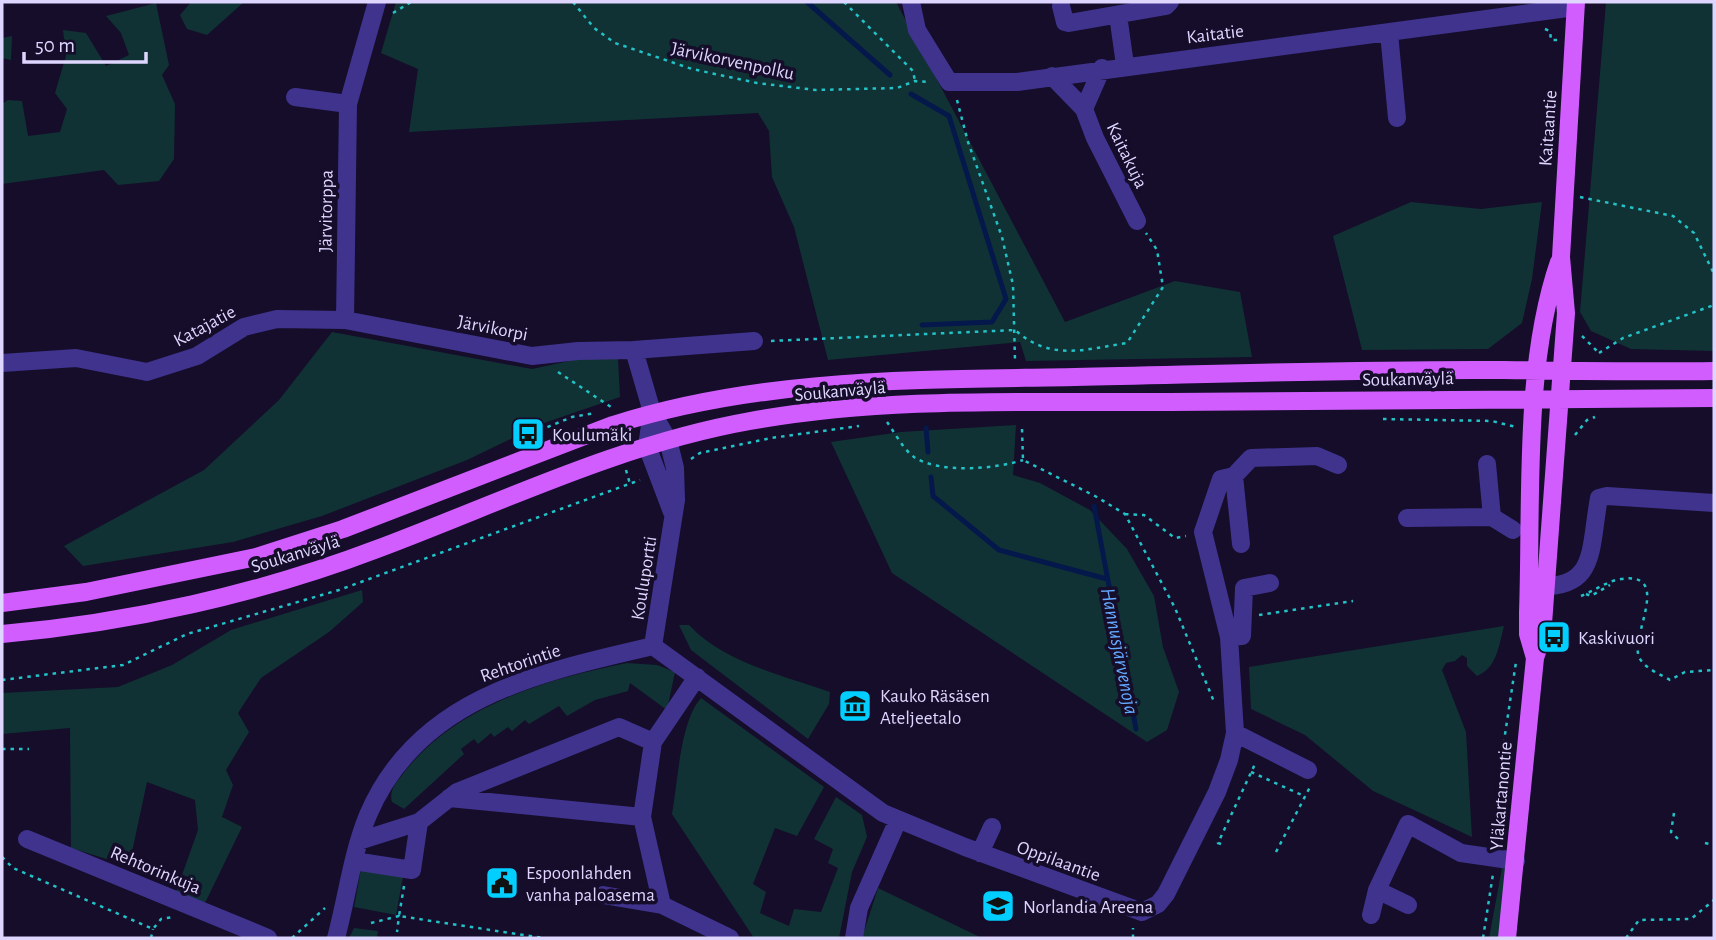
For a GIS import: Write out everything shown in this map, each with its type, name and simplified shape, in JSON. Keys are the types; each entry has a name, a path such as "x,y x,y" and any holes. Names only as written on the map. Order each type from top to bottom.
{"main road":[{"name":"Kaitaantie","path":"1559,399 1566,313 1561,257 1575,4"},
{"name":"Kaitaantie","path":"1535,398 1548,294 1561,257"},
{"name":"Soukanväylä","path":"2,603 86,592 256,557 342,529 537,452 652,412 751,392 843,384 972,379 1714,371"},
{"name":"Yläkartanontie","path":"1535,398 1537,586"},
{"name":"Soukanväylä","path":"2,634 99,622 174,607 298,576 375,550 497,501 647,446 740,423 809,412 1003,400 1149,402 1714,398"},
{"name":"Yläkartanontie","path":"1507,938 1535,658 1528,634 1537,586 1559,399"}],"street":[{"name":"Järvitorppa","path":"345,320 348,104 377,2"},
{"path":"911,2 917,30 949,82"},
{"path":"1061,6 1066,23 1166,6 1170,2"},
{"name":"Kaitatie","path":"949,82 1017,82 1102,68 1389,33 1575,4"},
{"path":"1118,15 1125,65"},
{"path":"1389,33 1397,118"},
{"name":"Kaitakuja","path":"1102,68 1084,109 1095,138 1137,221"},
{"path":"1052,76 1084,109"},
{"path":"295,97 348,104"},
{"name":"Järvikorpi","path":"345,320 532,356 754,341"},
{"name":"Katajatie","path":"2,363 76,358 147,372 197,356 230,333 261,321 345,320"},
{"path":"634,351 652,412"},
{"name":"Kouluportti","path":"652,412 668,440 675,468 677,500 653,646"},
{"name":"Kouluportti","path":"652,412 647,446 655,474 673,516"},
{"path":"1203,532 1221,479 1234,476 1251,458 1317,456 1338,465"},
{"path":"1487,464 1492,517"},
{"path":"1234,476 1241,544"},
{"path":"1537,586 1569,585 1585,572 1599,498 1714,503"},
{"path":"1407,519 1492,517 1513,530"},
{"name":"Oppilaantie","path":"653,646 866,802 898,820 1142,912 1158,904 1166,894 1217,792 1229,760 1235,733 1228,637 1203,532"},
{"path":"1228,637 1242,636 1244,588 1270,583"},
{"name":"Rehtorintie","path":"335,938 359,841 378,794 412,749 447,718 490,692 653,646"},
{"path":"662,905 642,817 653,742 696,677"},
{"path":"359,841 419,822 457,792 619,727 653,742"},
{"path":"1235,733 1308,770"},
{"path":"449,798 642,817"},
{"path":"854,938 859,908 898,820"},
{"path":"354,861 412,870 419,822"},
{"path":"1371,915 1377,890 1408,824 1461,852 1516,861"},
{"path":"980,853 992,827"},
{"name":"Rehtorinkuja","path":"27,839 268,938"},
{"path":"1377,890 1408,905"},
{"path":"603,895 662,905 730,938"}],"path":[{"name":"Järvikorvenpolku","path":"573,2 594,28 615,43 692,69 757,83 816,90 897,88 915,81 949,82"},
{"path":"844,2 913,71 915,81"},
{"path":"1542,27 1550,31 1551,40 1574,41"},
{"path":"949,82 959,104 968,142 1002,237 1013,285 1014,360"},
{"path":"1576,196 1624,209 1673,216 1694,233 1714,274"},
{"path":"754,341 1015,330 1026,340 1067,353 1127,343 1163,287 1157,250 1137,221"},
{"path":"1599,353 1623,338 1714,305"},
{"path":"532,356 614,409"},
{"path":"516,440 572,417 596,412"},
{"path":"1577,430 1598,415"},
{"path":"874,424 887,422 912,456 933,466 998,468 1023,460 1125,514 1144,515 1175,538 1203,532"},
{"path":"675,468 700,453 771,438 862,425"},
{"path":"1509,426 1513,433"},
{"path":"1022,429 1023,460"},
{"path":"2,680 123,664 187,634 339,590 655,474"},
{"path":"1125,514 1175,608 1216,707"},
{"path":"1586,594 1623,579 1638,581 1645,586 1648,596 1638,643 1639,657 1649,668 1670,680 1685,672 1714,670"},
{"path":"1259,615 1353,601"},
{"path":"1505,787 1504,741 1517,650"},
{"path":"1221,844 1218,843 1264,746"},
{"path":"2,750 29,750"},
{"path":"1276,852 1311,785 1308,770"},
{"path":"1251,772 1304,796"},
{"path":"1674,813 1671,832 1679,840"},
{"path":"1705,843 1714,845"},
{"path":"2,857 13,868 153,929"},
{"path":"1483,938 1497,858"},
{"path":"397,933 407,869"},
{"path":"1626,938 1639,920 1691,919 1714,900"},
{"path":"151,938 153,929 161,919 176,916"},
{"path":"371,923 399,916 543,938"}],"green space":[{"path":"191,2 244,2 207,35 187,29 180,15"},
{"path":"396,2 896,2 1065,322 1175,281 1240,292 1252,357 1026,361 1020,342 828,360 794,227 772,177 769,131 758,113 409,132 418,69 381,53"},
{"path":"1606,2 1714,2 1714,351 1631,349 1591,331 1580,312"},
{"path":"156,3 169,65 162,75 175,104 174,159 159,181 118,185 104,170 2,184 2,104 8,100 22,101 28,136 60,132 67,109 55,93 66,56 63,30 86,33 106,66 129,55 121,33 106,16"},
{"path":"12,36 11,60 2,58 2,38"},
{"path":"1411,202 1481,209 1542,202 1532,279 1522,323 1488,349 1362,350 1333,236"},
{"path":"332,332 532,369 583,358 618,359 620,397 544,423 467,460 322,516 233,542 83,566 64,546 204,470 279,400"},
{"path":"1016,425 1013,475 1040,483 1090,510 1127,549 1154,596 1163,647 1179,692 1167,730 1147,742 892,573 831,442 901,432"},
{"path":"362,590 363,602 329,632 261,678 238,713 249,732 226,770 233,785 222,817 242,827 205,903 176,892 198,830 195,800 147,782 129,866 71,848 70,728 2,734 2,693 118,687 172,665 231,630"},
{"path":"679,625 689,625 703,638 736,658 774,674 830,692 829,704 808,739 691,650"},
{"path":"1504,626 1493,662 1484,672 1477,676 1467,666 1467,658 1462,655 1455,661 1446,663 1442,670 1466,732 1472,837 1373,791 1305,735 1251,709 1249,667"},
{"path":"627,663 657,665 675,672 667,710 630,683 628,691 595,700 567,716 559,706 529,724 525,720 512,731 508,727 494,737 491,733 478,744 474,739 461,749 464,754 404,809 392,802 395,785 427,747 478,711 536,686"},
{"path":"701,698 824,787 797,836 775,828 753,884 766,892 760,913 789,926 794,909 821,912 838,868 828,863 833,849 814,839 836,797 862,815 867,837 852,872 839,938 754,938 672,814 684,736 688,721"},
{"path":"1502,868 1506,869 1503,938 1489,938"},
{"path":"361,869 403,877 396,915 354,907"},
{"path":"878,888 982,938 862,938"},
{"path":"354,928 378,931 377,938 349,938"}],"waterway":[{"name":"Hannusjärvenoja","path":"807,2 890,75"},
{"name":"Hannusjärvenoja","path":"911,94 949,116 1006,299 992,322 922,325"},
{"name":"Hannusjärvenoja","path":"926,428 928,452"},
{"name":"Hannusjärvenoja","path":"931,477 933,496 999,550 1107,579"},
{"name":"Hannusjärvenoja","path":"1094,506 1136,729"}],"place":[{"name":"Koulumäki","path":"528,434"},
{"name":"Kaskivuori","path":"1554,637"},
{"name":"Kauko Räsäsen Ateljeetalo","path":"855,706"},
{"name":"Espoonlahden vanha paloasema","path":"502,883"},
{"name":"Norlandia Areena","path":"998,906"}]}
